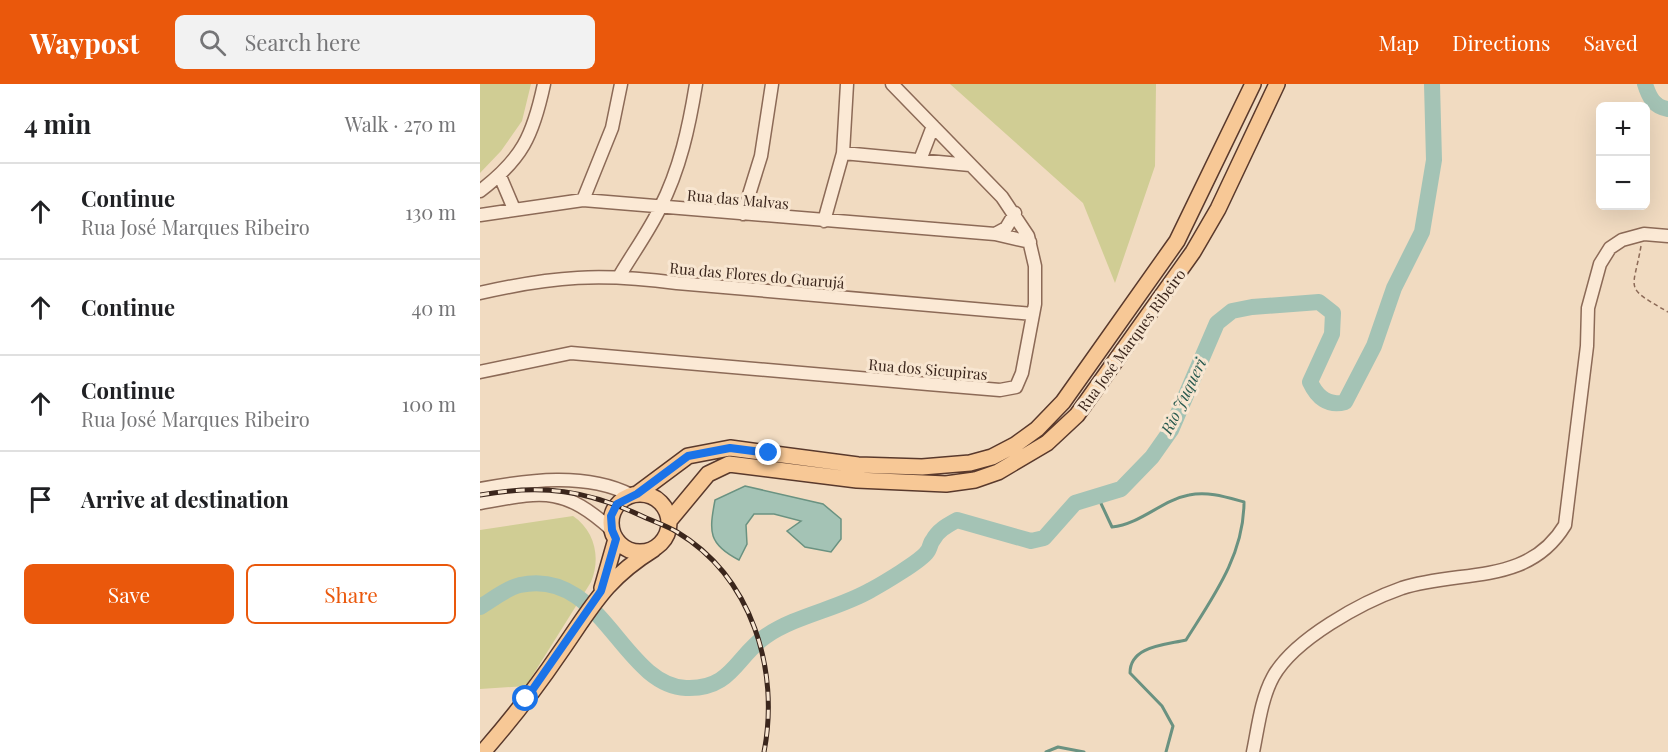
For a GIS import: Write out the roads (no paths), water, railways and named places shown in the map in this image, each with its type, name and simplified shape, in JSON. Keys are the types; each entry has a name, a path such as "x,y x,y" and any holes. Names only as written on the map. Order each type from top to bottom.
{"main road":[{"name":"Rua José Marques Ribeiro","path":"634,495 688,456 730,448 858,465 922,467 970,463 992,457 1015,445 1037,429 1063,402 1178,242 1254,84"},
{"name":"Rua José Marques Ribeiro","path":"669,521 708,474 729,464 847,479 946,484 975,480 998,472 1047,443 1077,415 1193,252 1218,209 1277,84"},
{"path":"483,752 559,654 599,594 627,565 664,541 669,521 666,510 649,496 634,495 617,504 611,516 614,535 599,594"},
{"path":"614,535 627,548 640,552 654,549"}],"street":[{"path":"480,191 514,162 529,139 544,84"},
{"path":"583,200 612,128 621,84"},
{"path":"620,275 661,207 682,152 696,84"},
{"path":"743,213 761,156 772,84"},
{"path":"824,221 843,153 848,84"},
{"name":"Rua dos Sicupiras","path":"480,372 571,353 1009,390 1016,387 1020,380 1033,314 1036,283 1030,242 1015,213 892,84"},
{"path":"921,160 933,126"},
{"path":"843,153 970,165"},
{"path":"500,176 514,209"},
{"name":"Rua das Malvas","path":"480,215 583,200 995,234 1030,242"},
{"path":"995,234 1006,228 1015,213"},
{"path":"1253,752 1268,687 1278,669 1300,646 1345,615 1402,588 1459,576 1512,569 1542,553 1555,542 1565,525 1585,366 1588,308 1600,264 1613,244 1644,234 1665,237"},
{"name":"Rua das Flores do Guarujá","path":"480,293 534,280 620,275 676,283 1033,314"},
{"path":"480,489 516,482 560,480 606,486 634,495"},
{"path":"480,502 544,493 558,495 582,505 614,535"}],"waterway":[{"name":"Rio Juqueri","path":"480,607 504,591 520,585 548,584 572,593 592,609 645,668 664,682 686,688 714,684 724,678 766,636 804,617 858,597 901,572 928,551 940,531 957,520 1031,541 1044,538 1075,503 1121,489 1152,457 1171,430 1217,323 1232,311 1252,307 1319,302 1333,313 1332,334 1310,382 1324,400 1333,403 1345,402 1374,346 1394,288 1422,232 1434,160 1432,84"},
{"name":"Rio Juqueri","path":"1645,84 1653,101 1668,109"},
{"path":"1098,497 1112,527 1123,525 1189,495 1210,494 1244,502 1243,521 1233,558 1186,640 1150,648 1136,657 1132,664 1130,673 1162,706 1173,726 1166,752"},
{"path":"1046,752 1058,747 1084,752"}],"railway":[{"path":"480,495 524,490 583,495 623,508 669,528 703,551 724,574 742,600 755,628 768,689 768,721 764,752"}]}
